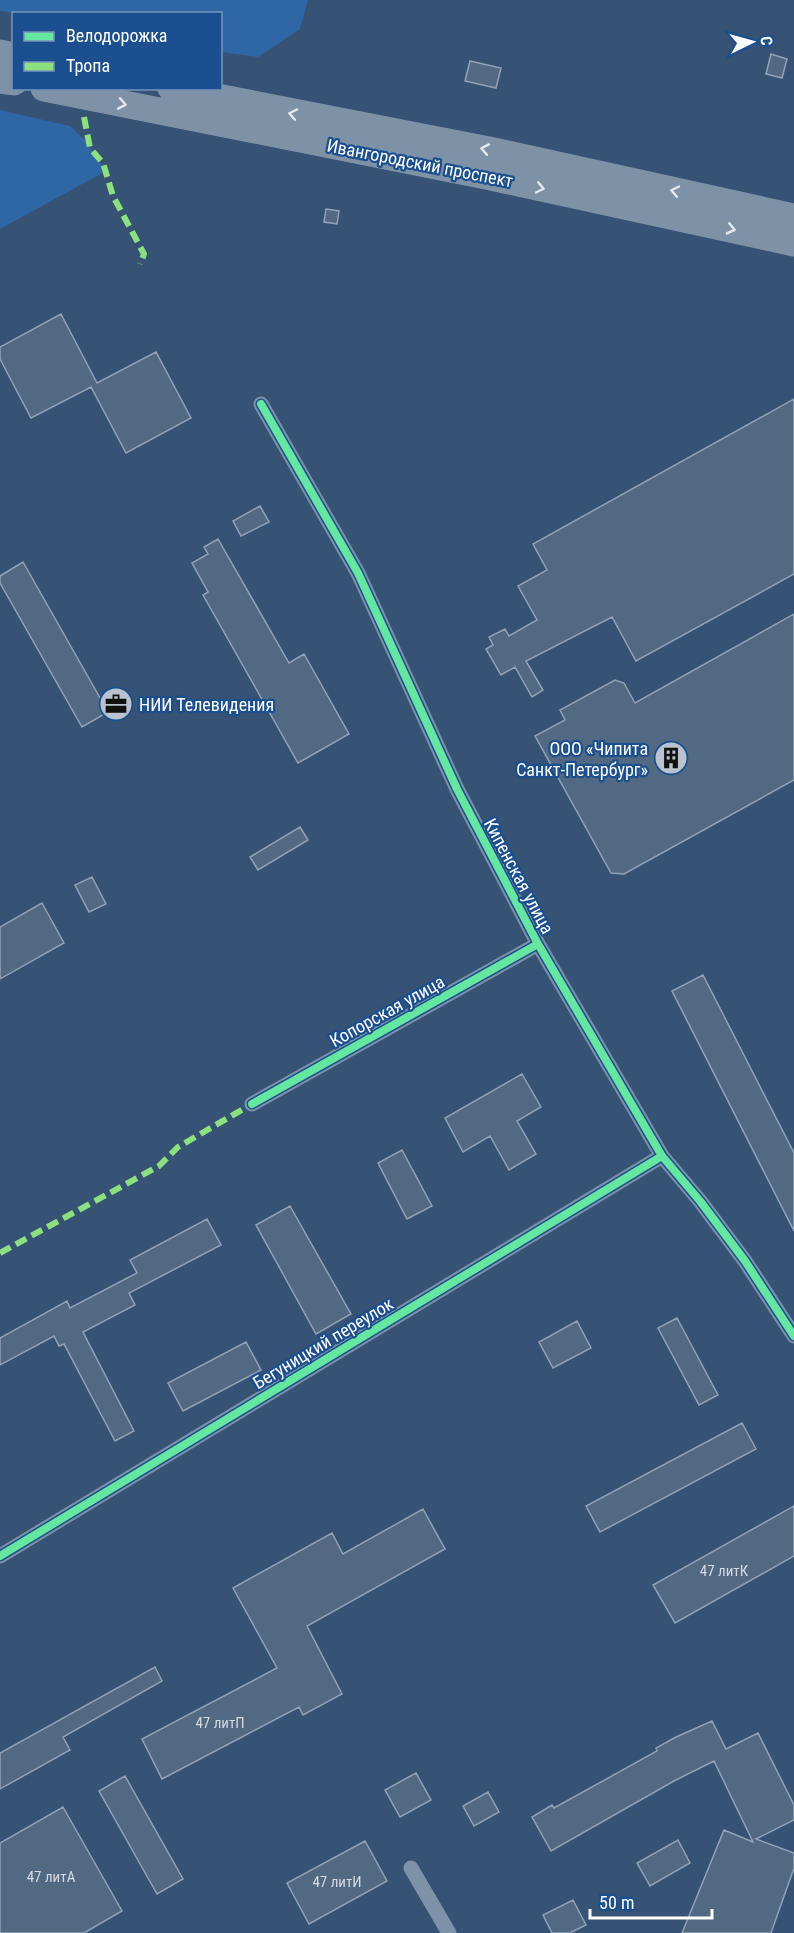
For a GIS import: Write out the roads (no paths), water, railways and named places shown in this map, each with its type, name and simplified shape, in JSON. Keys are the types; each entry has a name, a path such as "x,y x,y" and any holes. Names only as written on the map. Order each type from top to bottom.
{"highway":[{"name":"Ивангородский проспект","path":"54,90 486,176 794,243"},
{"name":"Ивангородский проспект","path":"181,90 489,150 794,217"}],"street":[{"name":"Кипенская улица","path":"261,404 358,573 457,789 538,944 662,1156 700,1201 745,1261 794,1336"},
{"name":"Копорская улица","path":"252,1104 538,944"},
{"name":"Бегуницкий переулок","path":"0,1556 662,1156"},
{"path":"411,1868 449,1933"}],"place":[{"name":"НИИ Телевидения","path":"116,704"},
{"name":"ООО «Чипита Санкт-Петербург»","path":"671,758"}]}
